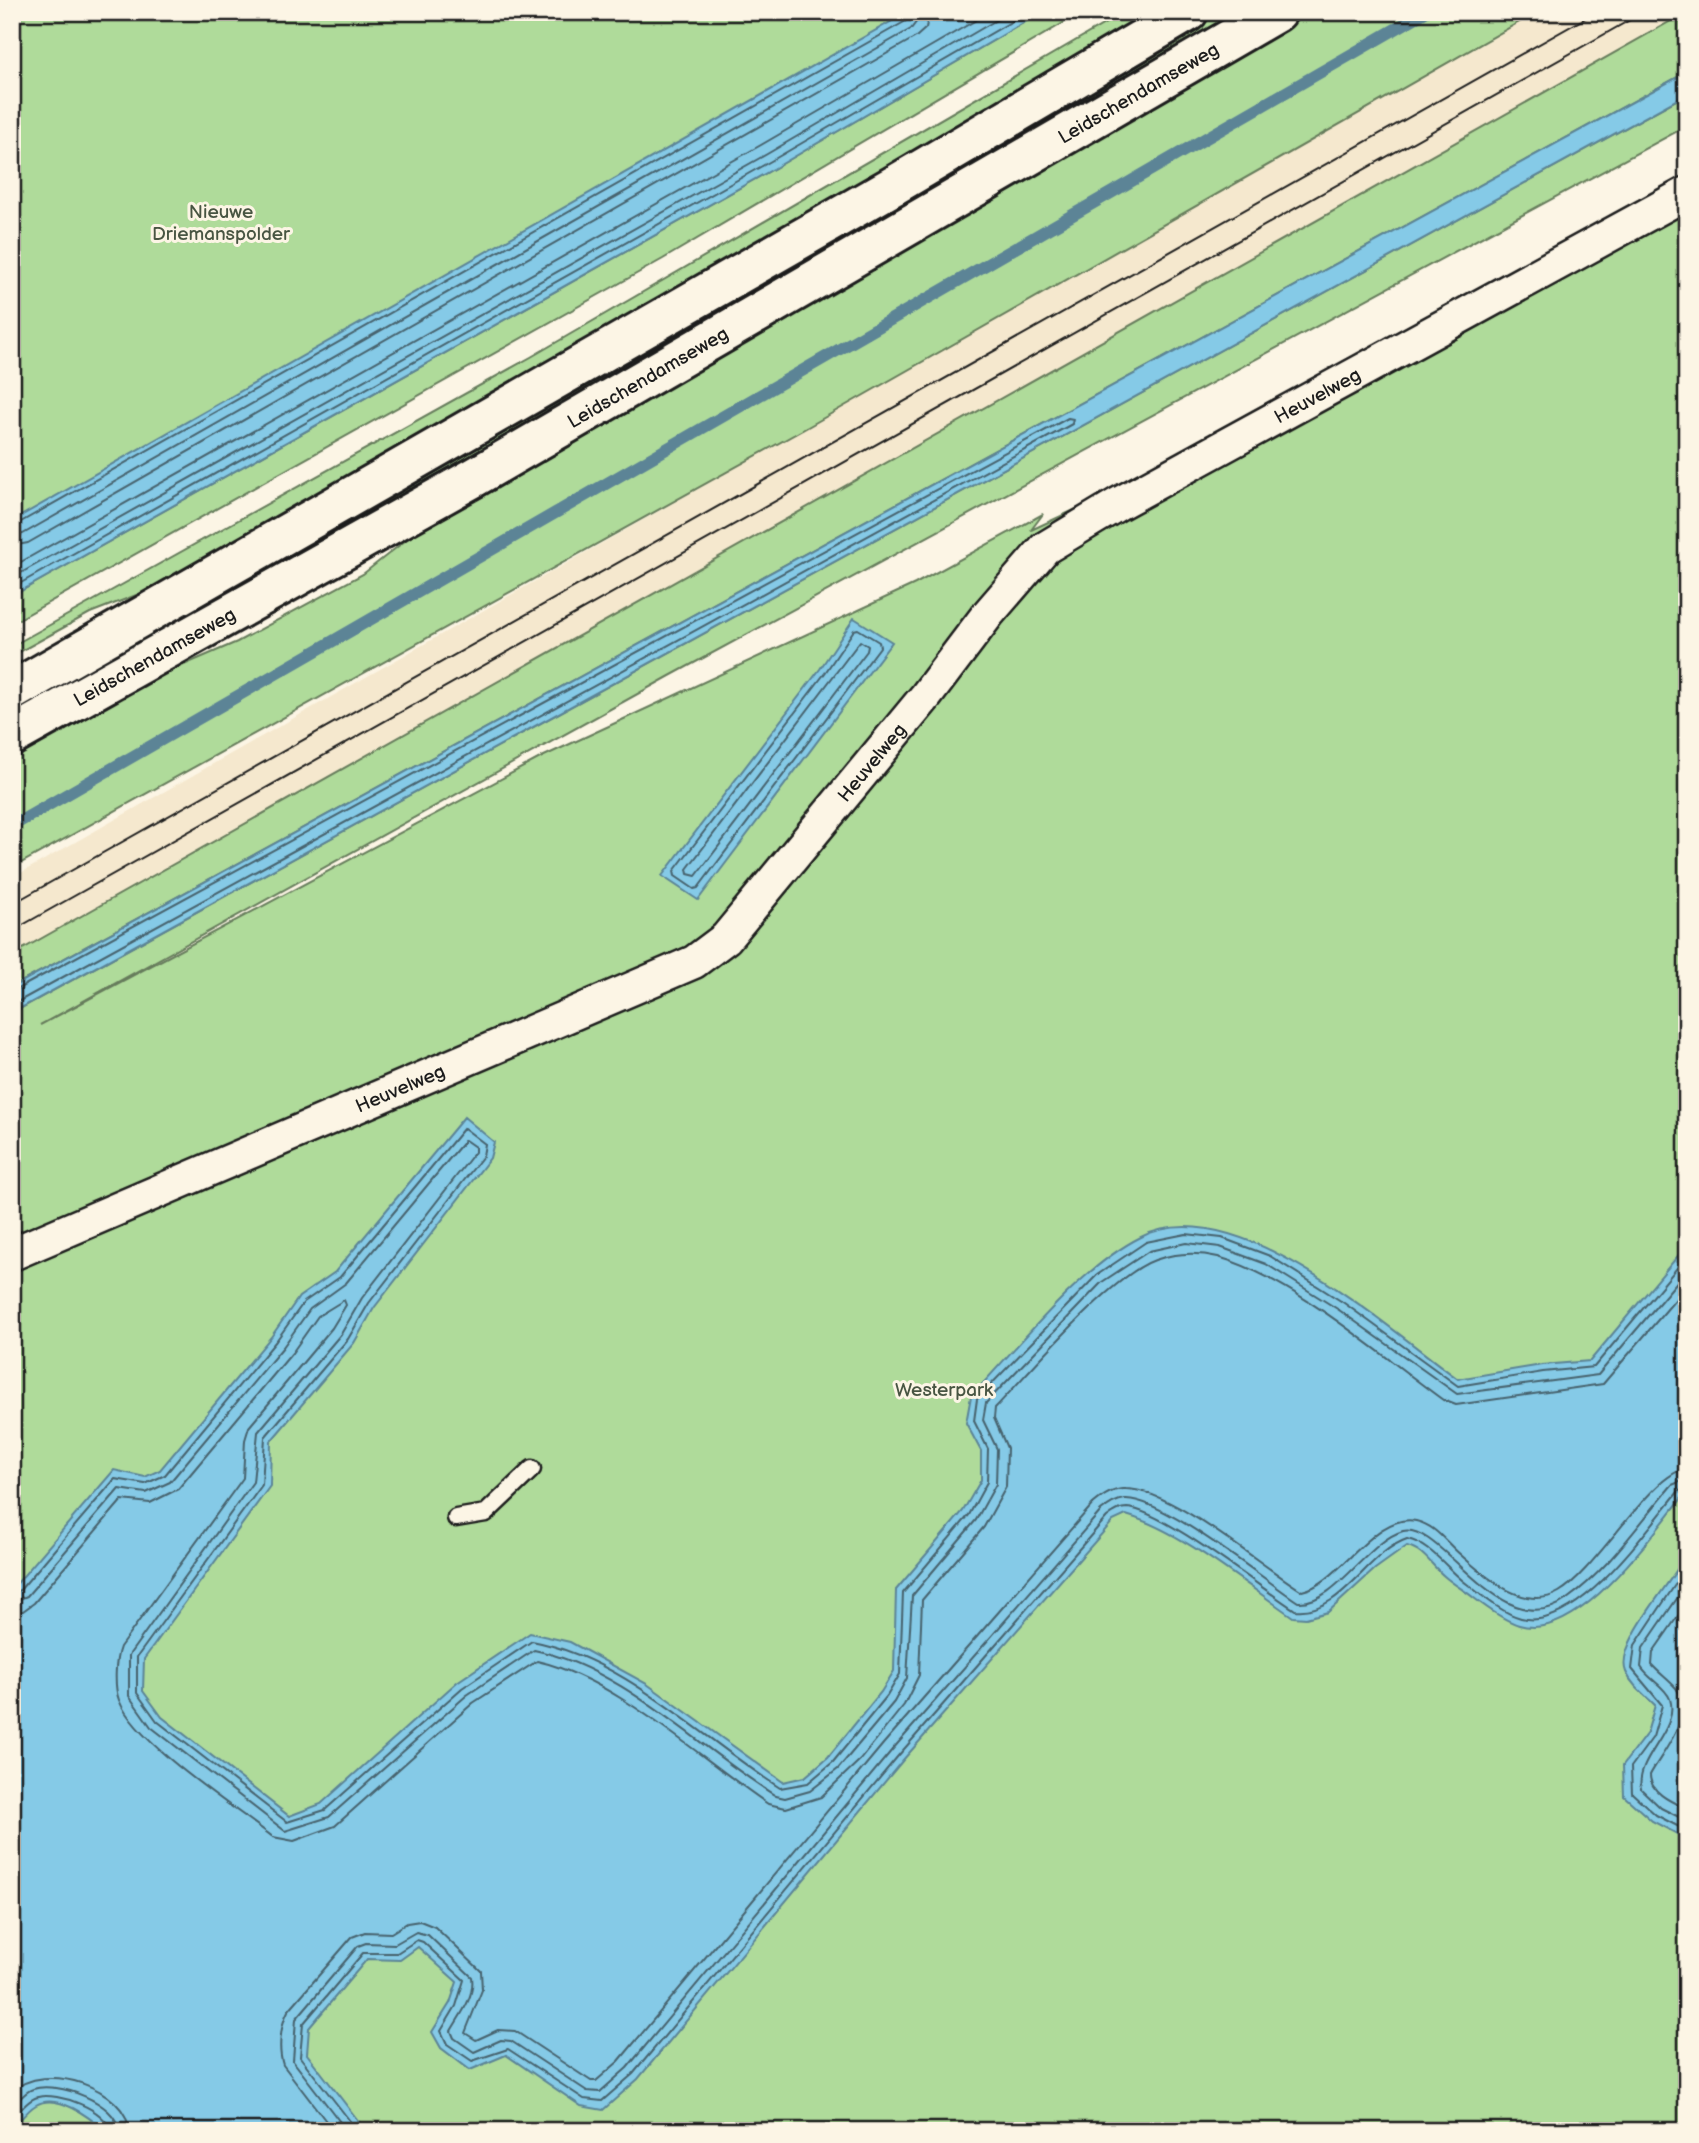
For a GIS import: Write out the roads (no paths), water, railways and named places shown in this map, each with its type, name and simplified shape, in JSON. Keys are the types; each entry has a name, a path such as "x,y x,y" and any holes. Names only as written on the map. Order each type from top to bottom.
{"main road":[{"name":"Leidschendamseweg","path":"12,691 881,193 1188,12"},
{"name":"Leidschendamseweg","path":"12,736 475,477 1277,12"}],"street":[{"name":"Heuvelweg","path":"12,1254 694,962 726,938 926,696 988,614 1045,548 1118,504 1687,193"}],"lane":[{"path":"456,1518 486,1513 532,1469"}],"water":[{"path":"908,12 1042,12 775,168 12,596 12,521"},
{"path":"1687,72 1687,94 12,1013 12,987"},
{"path":"854,618 892,642 698,900 662,876 820,669"},
{"path":"464,1117 494,1142 490,1158 374,1308 354,1343 271,1441 270,1486 144,1659 143,1691 162,1717 289,1816 321,1804 457,1682 530,1633 570,1642 647,1684 783,1782 805,1777 828,1757 881,1692 894,1671 896,1590 963,1511 981,1480 981,1451 966,1423 971,1396 1051,1309 1095,1268 1141,1237 1179,1227 1220,1232 1264,1247 1308,1270 1458,1379 1542,1365 1590,1361 1687,1245 1687,1492 1635,1556 1590,1602 1566,1618 1542,1626 1519,1625 1501,1617 1447,1579 1418,1551 1407,1546 1375,1569 1328,1612 1306,1618 1293,1617 1212,1559 1168,1533 1126,1515 1113,1521 903,1760 638,2079 603,2110 581,2106 506,2055 470,2070 441,2048 432,2032 450,2003 457,1982 418,1947 400,1960 367,1959 309,2028 307,2054 360,2123 354,2131 106,2131 73,2108 54,2102 36,2105 12,2129 12,1589 114,1470 145,1477 160,1470 271,1337 299,1297 335,1272"},
{"path":"1687,1553 1687,1839 1652,1821 1624,1796 1623,1765 1647,1733 1655,1705 1635,1686 1626,1672 1625,1660 1629,1646 1647,1612"}],"waterway":[{"path":"12,826 1425,12"}],"tram line":[{"path":"12,904 1596,12"},
{"path":"12,931 1644,12"}],"park label":[{"name":"Nieuwe Driemanspolder","path":"221,222"},
{"name":"Westerpark","path":"944,1389"}]}
